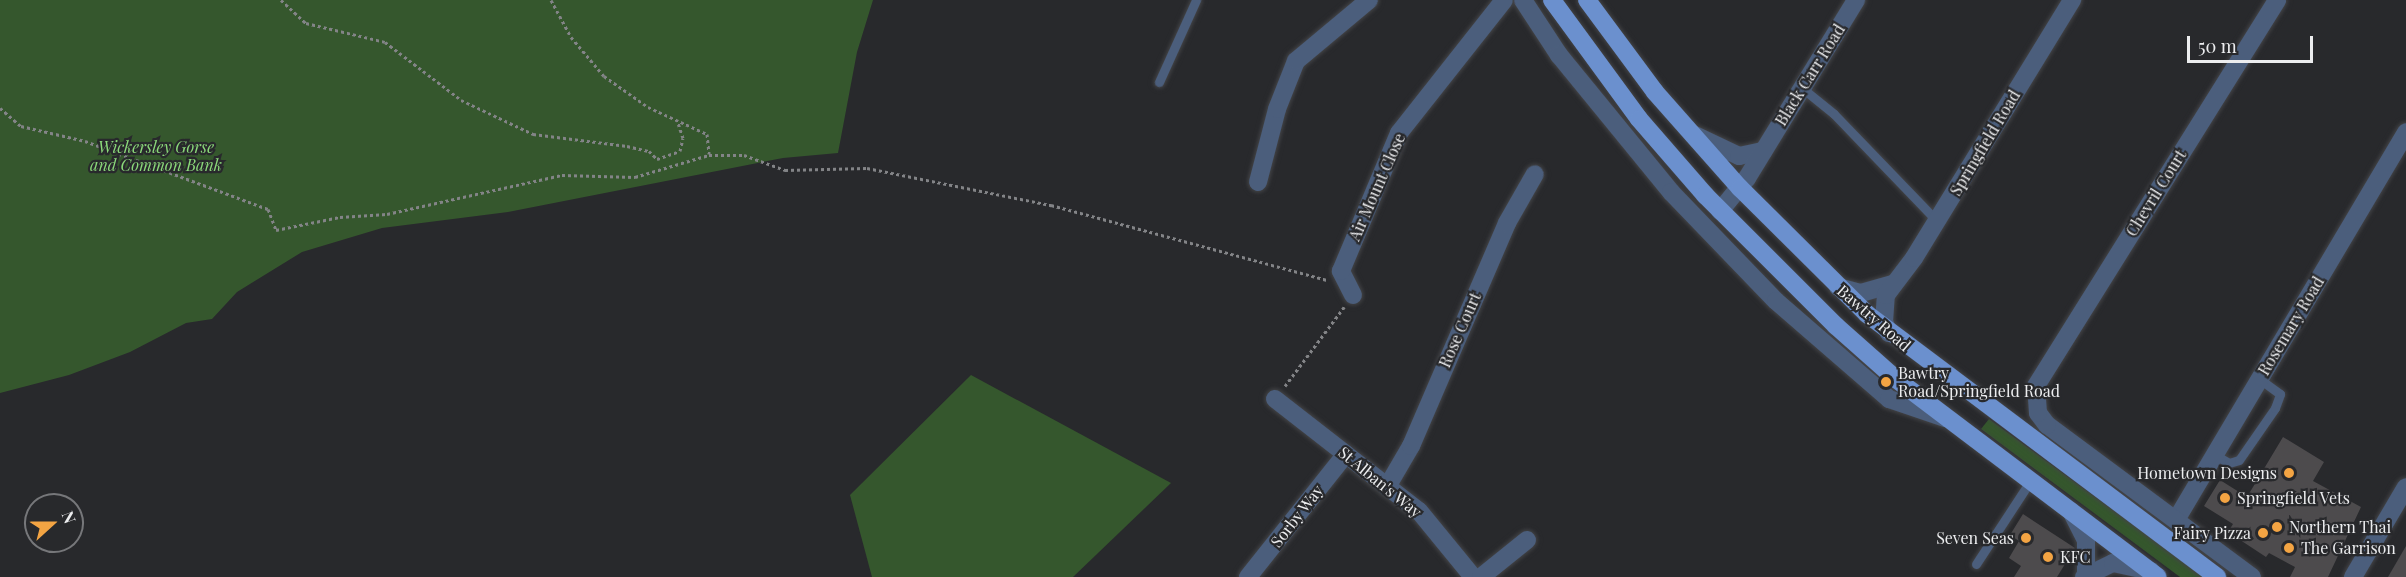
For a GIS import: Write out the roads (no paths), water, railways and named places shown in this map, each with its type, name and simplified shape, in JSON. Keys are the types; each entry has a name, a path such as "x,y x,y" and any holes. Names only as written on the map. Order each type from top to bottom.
{"main road":[{"name":"Bawtry Road","path":"1552,0 1639,119 1720,211 1836,326 1950,419 2154,574"},
{"name":"Bawtry Road","path":"1587,0 1655,93 1740,188 1838,287 1889,333 2217,577"},
{"path":"1683,169 1705,149"}],"street":[{"path":"1258,182 1277,110 1296,61 1369,0"},
{"name":"Air Mount Close","path":"1353,295 1341,271 1399,133 1504,0"},
{"name":"Bawtry Road","path":"1523,0 1560,55 1671,192 1776,301 1889,399 1950,419"},
{"name":"Black Carr Road","path":"1720,211 1740,188 1856,0"},
{"name":"Springfield Road","path":"1889,333 1884,304 1893,284 1937,221 2072,0"},
{"name":"Chevril Court","path":"2176,520 2047,425 2038,413 2036,386 2277,0"},
{"name":"Rosemary Road","path":"2176,520 2406,132"},
{"path":"1694,134 1739,156 1763,151"},
{"name":"Rose Court","path":"1387,487 1411,446 1507,223 1535,174"},
{"path":"1838,287 1861,293 1893,284"},
{"name":"St Alban's Way","path":"1275,399 1419,511 1473,577"},
{"name":"Sorby Way","path":"1248,577 1346,454"},
{"path":"2353,577 2406,487"},
{"path":"2071,510 2086,540 2085,576 2113,564 2154,574"},
{"path":"2176,520 2252,577"},
{"path":"1481,577 1527,540"}],"lane":[{"path":"1158,82 1196,0"},
{"path":"1802,88 1834,114 1937,221"},
{"path":"2215,455 2229,463 2239,460 2280,400 2278,391 2259,379"},
{"path":"1976,564 2031,480"}],"place":[{"name":"Bawtry Road/Springfield Road","path":"1886,382"},
{"name":"Hometown Designs","path":"2289,473"},
{"name":"Springfield Vets","path":"2225,498"},
{"name":"Northern Thai","path":"2277,527"},
{"name":"Fairy Pizza","path":"2263,533"},
{"name":"Seven Seas","path":"2026,538"},
{"name":"The Garrison","path":"2289,548"},
{"name":"KFC","path":"2048,557"}],"park label":[{"name":"Wickersley Gorse and Common Bank","path":"156,156"}]}
